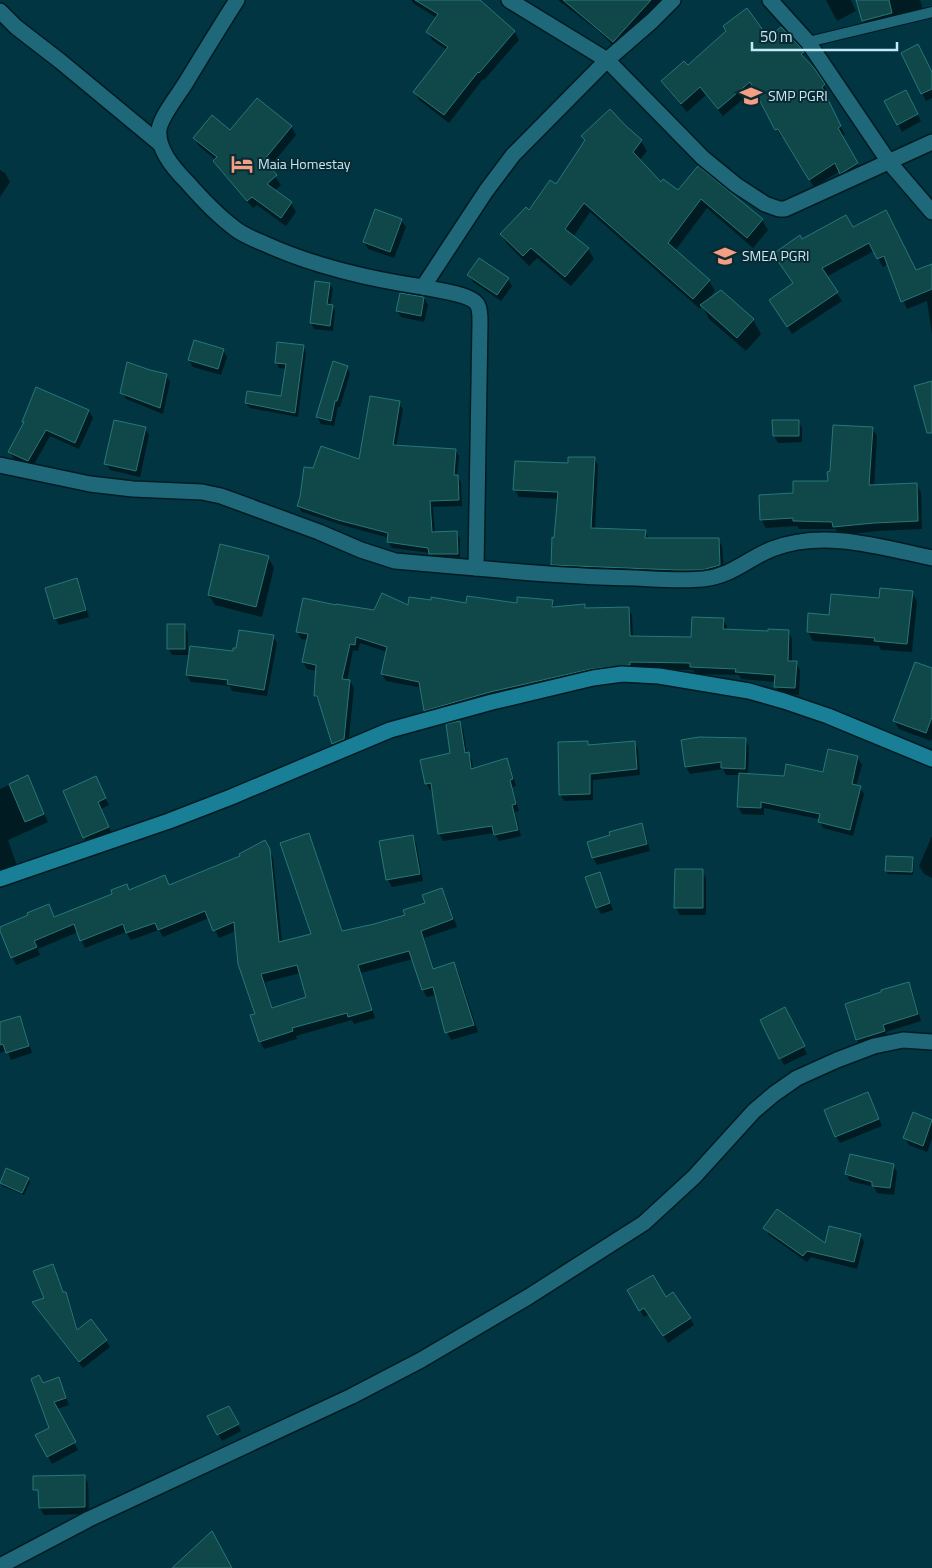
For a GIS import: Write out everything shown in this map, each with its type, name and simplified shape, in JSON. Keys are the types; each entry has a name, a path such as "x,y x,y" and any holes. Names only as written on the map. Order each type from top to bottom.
{"street":[{"path":"159,143 159,128 170,106 237,0"},
{"path":"509,0 607,60 703,158 736,185 765,204 786,209 932,142"},
{"path":"423,287 486,191 513,155 607,60 673,0"},
{"path":"770,0 808,42 888,162 932,212"},
{"path":"0,11 16,27 159,143 182,177 234,229 283,253 382,281 423,287 466,296 475,300 478,306 480,322 476,568"},
{"path":"0,465 90,484 133,489 202,492 221,496 319,532 361,550 395,561 538,574 613,578 702,579 719,577 771,550 811,540 849,541 932,558"},
{"path":"0,879 169,821 390,730 492,702 593,678 622,674 659,676 749,691 828,716 932,760"},
{"path":"0,1566 89,1519 352,1396 421,1360 528,1298 644,1223 694,1177 754,1111 797,1078 874,1046 903,1040 932,1042"}],"lane":[{"path":"808,42 932,12"}],"building":[{"path":"415,0 480,0 515,31 478,72 444,115 413,92 448,47 426,32 438,14"},
{"path":"563,0 651,0 613,42"},
{"path":"856,0 889,0 892,13 862,21"},
{"path":"747,8 768,37 781,27 804,52 801,54 825,84 822,87 841,126 838,128 858,163 840,174 835,163 809,180 778,129 775,130 750,82 718,109 700,87 681,104 661,81 684,61 688,65 726,31 723,26"},
{"path":"918,44 932,72 932,89 921,94 901,53"},
{"path":"906,90 918,114 897,125 884,101"},
{"path":"257,98 292,126 264,160 277,175 267,184 292,202 281,218 252,197 247,201 213,161 217,157 193,138 212,115 230,130"},
{"path":"610,109 642,140 633,152 661,182 663,179 678,190 698,166 763,219 747,238 701,199 668,243 710,280 693,299 584,203 565,229 589,248 565,277 531,248 523,256 500,234 526,207 529,210 550,180 556,184 585,140 581,136"},
{"path":"375,209 402,219 390,252 363,242"},
{"path":"886,210 916,270 932,264 932,289 901,302 884,256 877,259 869,243 822,268 838,292 787,327 769,300 793,283 773,254 800,235 802,239 846,215 853,227"},
{"path":"479,258 509,278 497,295 467,275"},
{"path":"315,281 330,283 327,304 333,305 330,326 310,323"},
{"path":"721,290 754,319 737,338 700,305"},
{"path":"400,293 424,297 421,316 396,311"},
{"path":"194,340 224,349 218,369 188,360"},
{"path":"277,342 304,345 295,413 245,403 247,391 281,396 286,364 275,363"},
{"path":"333,361 348,366 337,401 335,401 331,421 316,417"},
{"path":"127,362 167,374 160,408 120,393"},
{"path":"932,381 932,433 927,433 914,386"},
{"path":"36,387 89,410 75,443 46,430 28,461 8,452 24,422 22,422"},
{"path":"370,396 400,401 393,445 456,449 454,475 458,475 459,500 430,501 432,532 457,531 458,554 429,554 428,548 387,542 388,533 338,520 297,506 304,467 313,468 321,446 359,459"},
{"path":"114,420 146,427 136,471 104,464"},
{"path":"772,420 799,420 799,436 773,436"},
{"path":"833,425 873,427 869,485 917,483 918,521 833,527 832,522 793,521 793,518 760,520 759,495 793,493 793,481 828,481 827,472 830,471"},
{"path":"568,457 595,457 591,528 646,530 645,538 719,538 720,565 702,570 677,570 551,565 552,537 554,538 558,492 513,490 515,461 568,463"},
{"path":"220,544 269,556 256,607 208,595"},
{"path":"77,578 86,610 54,619 45,588"},
{"path":"880,588 913,591 907,644 874,641 875,638 807,632 808,613 829,615 831,594 879,598"},
{"path":"382,593 408,605 409,597 431,600 431,597 466,603 467,596 517,603 517,597 553,600 552,607 585,604 585,608 629,607 630,636 691,637 692,617 724,618 723,629 789,630 788,661 797,661 795,688 774,687 775,675 735,672 736,669 690,667 690,663 630,662 630,665 591,669 490,692 424,711 419,682 381,674 387,647 356,637 355,645 350,644 342,679 350,680 344,739 332,744 317,696 314,696 316,665 302,662 308,634 296,632 303,598 374,610"},
{"path":"167,624 185,624 185,649 167,649"},
{"path":"239,630 274,635 264,690 227,684 228,680 186,675 190,646 233,651 233,648 236,648"},
{"path":"915,662 932,668 932,717 926,733 893,721"},
{"path":"460,721 465,753 469,752 471,769 507,758 513,779 510,780 516,804 512,805 518,830 494,835 492,826 438,834 431,783 425,784 420,760 450,753 446,724"},
{"path":"699,737 746,738 745,769 721,768 721,762 685,767 681,740"},
{"path":"588,741 588,745 635,741 637,769 590,774 590,794 559,795 558,742"},
{"path":"828,749 858,756 852,784 861,786 850,830 818,822 820,814 761,802 761,808 737,807 739,773 784,776 786,764 823,772"},
{"path":"28,775 44,814 25,822 9,784"},
{"path":"96,776 106,798 98,802 109,827 83,838 63,791"},
{"path":"642,823 647,844 592,858 587,842 610,835 609,832"},
{"path":"309,833 342,931 405,915 403,910 425,903 422,895 442,888 453,919 421,931 433,969 454,962 474,1025 445,1033 433,987 422,990 409,951 358,965 372,1010 348,1017 347,1013 292,1028 293,1031 259,1042 250,1015 255,1014 238,964 234,922 213,931 205,911 158,930 155,923 126,933 123,924 80,941 74,924 34,941 37,947 11,958 0,931 0,927 49,904 54,917 112,894 111,890 127,884 129,890 165,875 169,885 240,856 239,854 265,840 270,849 279,942 311,934 280,843","holes":["297,965 306,997 272,1008 261,974"]},
{"path":"413,835 420,874 386,880 379,841"},
{"path":"886,856 913,857 912,872 885,871"},
{"path":"675,869 703,869 703,908 674,908"},
{"path":"600,872 610,903 596,908 585,877"},
{"path":"909,982 918,1014 883,1025 885,1031 856,1040 845,1004 881,992 881,990"},
{"path":"785,1007 805,1046 779,1059 760,1020"},
{"path":"20,1016 29,1046 6,1053 3,1044 0,1045 0,1022"},
{"path":"868,1092 879,1119 835,1137 824,1110"},
{"path":"913,1112 932,1120 923,1146 903,1138"},
{"path":"850,1154 894,1164 890,1188 872,1186 872,1182 845,1174"},
{"path":"6,1168 29,1178 22,1193 0,1183"},
{"path":"777,1209 825,1243 829,1226 861,1234 854,1262 807,1251 803,1256 763,1228"},
{"path":"53,1264 63,1292 66,1292 77,1330 91,1319 107,1340 79,1362 32,1302 44,1298 33,1271"},
{"path":"653,1275 666,1297 673,1292 691,1318 663,1336 644,1308 639,1311 627,1290"},
{"path":"39,1375 43,1383 59,1377 66,1398 54,1402 76,1442 47,1457 35,1435 49,1428 31,1379"},
{"path":"229,1406 239,1424 217,1435 207,1416"},
{"path":"85,1475 85,1507 39,1508 38,1490 33,1490 33,1476"},
{"path":"212,1531 232,1568 172,1568"}],"place":[{"name":"SMP PGRI","path":"751,96"},
{"name":"Maia Homestay","path":"242,164"},
{"name":"SMEA PGRI","path":"725,256"}]}
